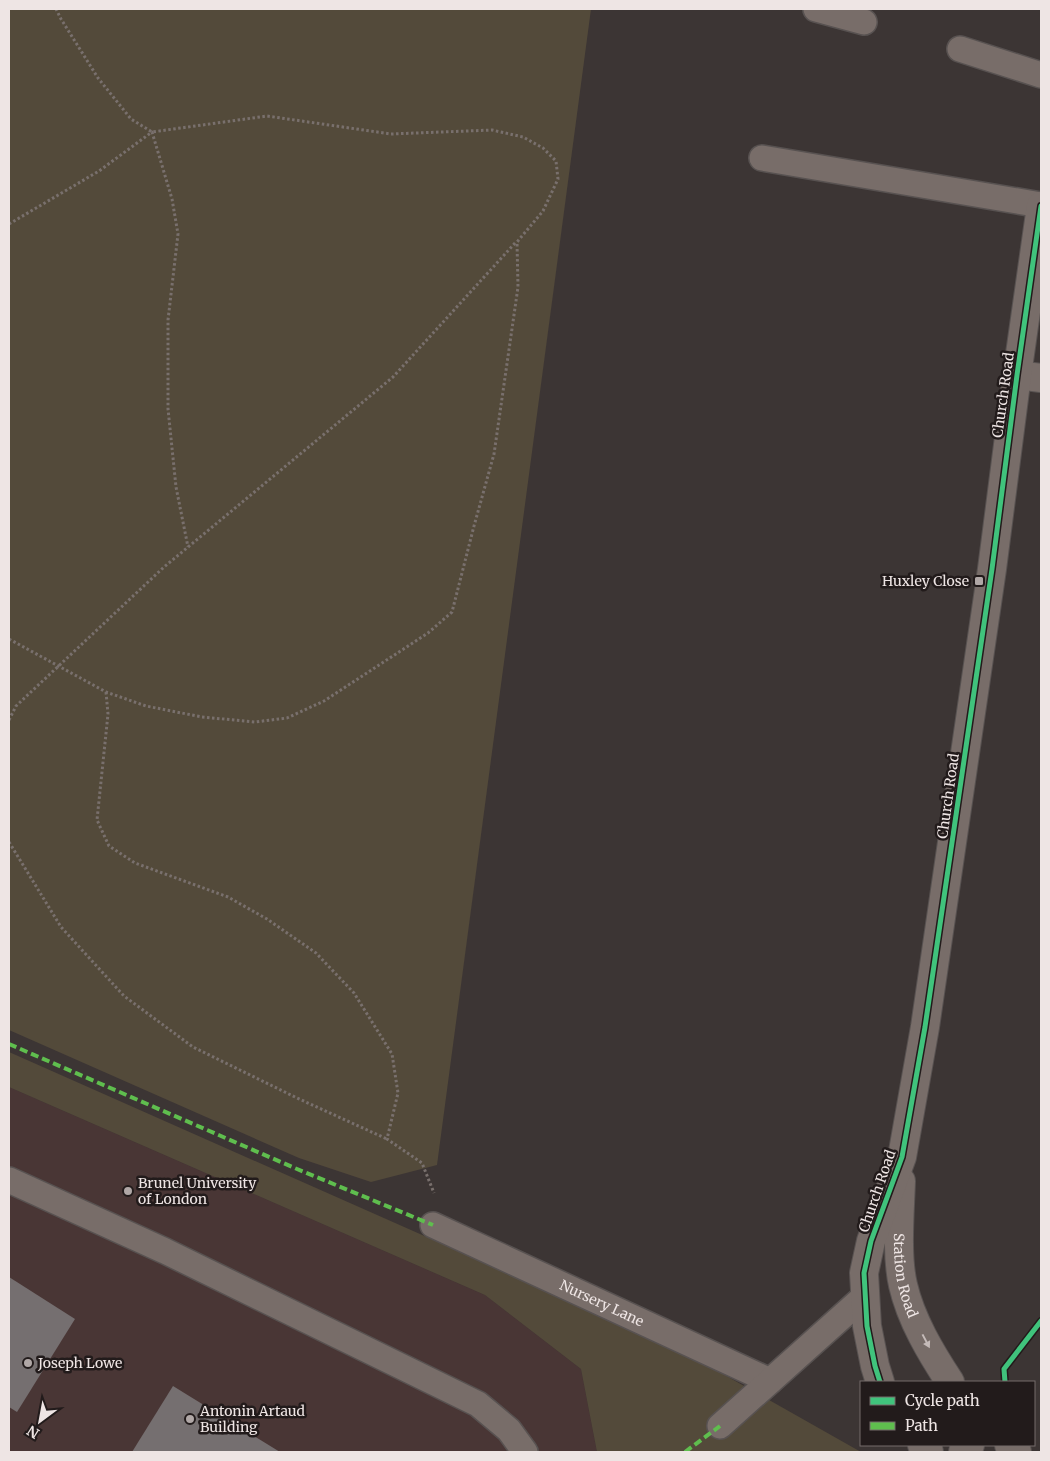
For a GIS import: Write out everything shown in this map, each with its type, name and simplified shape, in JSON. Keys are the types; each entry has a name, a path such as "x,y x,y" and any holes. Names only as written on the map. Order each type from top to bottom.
{"street":[{"name":"Church Road","path":"880,1381 867,1326 864,1273 871,1241 902,1157 925,1027 992,570 1029,377 1041,205"},
{"name":"Station Road","path":"902,1157 899,1243 902,1284 912,1316 949,1381"}],"lane":[{"path":"816,9 864,22"},
{"path":"960,49 1041,75"},
{"path":"762,158 1041,205"},
{"path":"9,1180 165,1252 478,1404 509,1430 525,1452"},
{"name":"Nursery Lane","path":"433,1225 770,1381"},
{"path":"720,1426 865,1296"}],"path":[{"path":"56,9 98,78 131,119 152,132 172,199 178,234 168,320 168,409 176,487 188,547"},
{"path":"9,224 99,171 152,132 267,116 391,134 492,130 523,137 543,148 556,161 558,179 543,211 393,377 164,567 16,706 9,720"},
{"path":"9,640 106,692 146,706 202,717 255,722 287,718 324,701 428,633 452,612 494,454 518,287 517,242"},
{"path":"106,692 108,714 97,820 109,846 135,864 228,897 268,919 316,953 354,993 392,1054 398,1093 387,1139"},
{"path":"9,842 61,927 124,996 194,1047 297,1098 387,1139 422,1163 436,1198 433,1225"}],"shaded area":[{"path":"9,9 591,9 437,1165 371,1182 299,1158 9,1030"},
{"path":"9,1052 429,1238 707,1365 861,1452 597,1452 581,1369 485,1295 9,1087"},
{"name":"Brunel University of London","path":"9,1087 485,1295 581,1369 597,1452 9,1452"}],"building":[{"name":"Joseph Lowe","path":"9,1277 75,1319 17,1412 9,1407"},
{"name":"Antonin Artaud Building","path":"173,1386 280,1452 132,1452"}],"marked path":[{"path":"9,1044 297,1169 433,1225"},
{"path":"685,1452 720,1426"}],"cycle path":[{"path":"880,1381 867,1326 864,1273 871,1241 902,1157 925,1027 992,569 1041,206"},
{"path":"1005,1381 1004,1369 1041,1321"}],"place":[{"name":"Huxley Close","path":"979,581"},
{"name":"Brunel University of London","path":"128,1191"},
{"name":"Joseph Lowe","path":"28,1363"},
{"name":"Antonin Artaud Building","path":"190,1419"}]}
